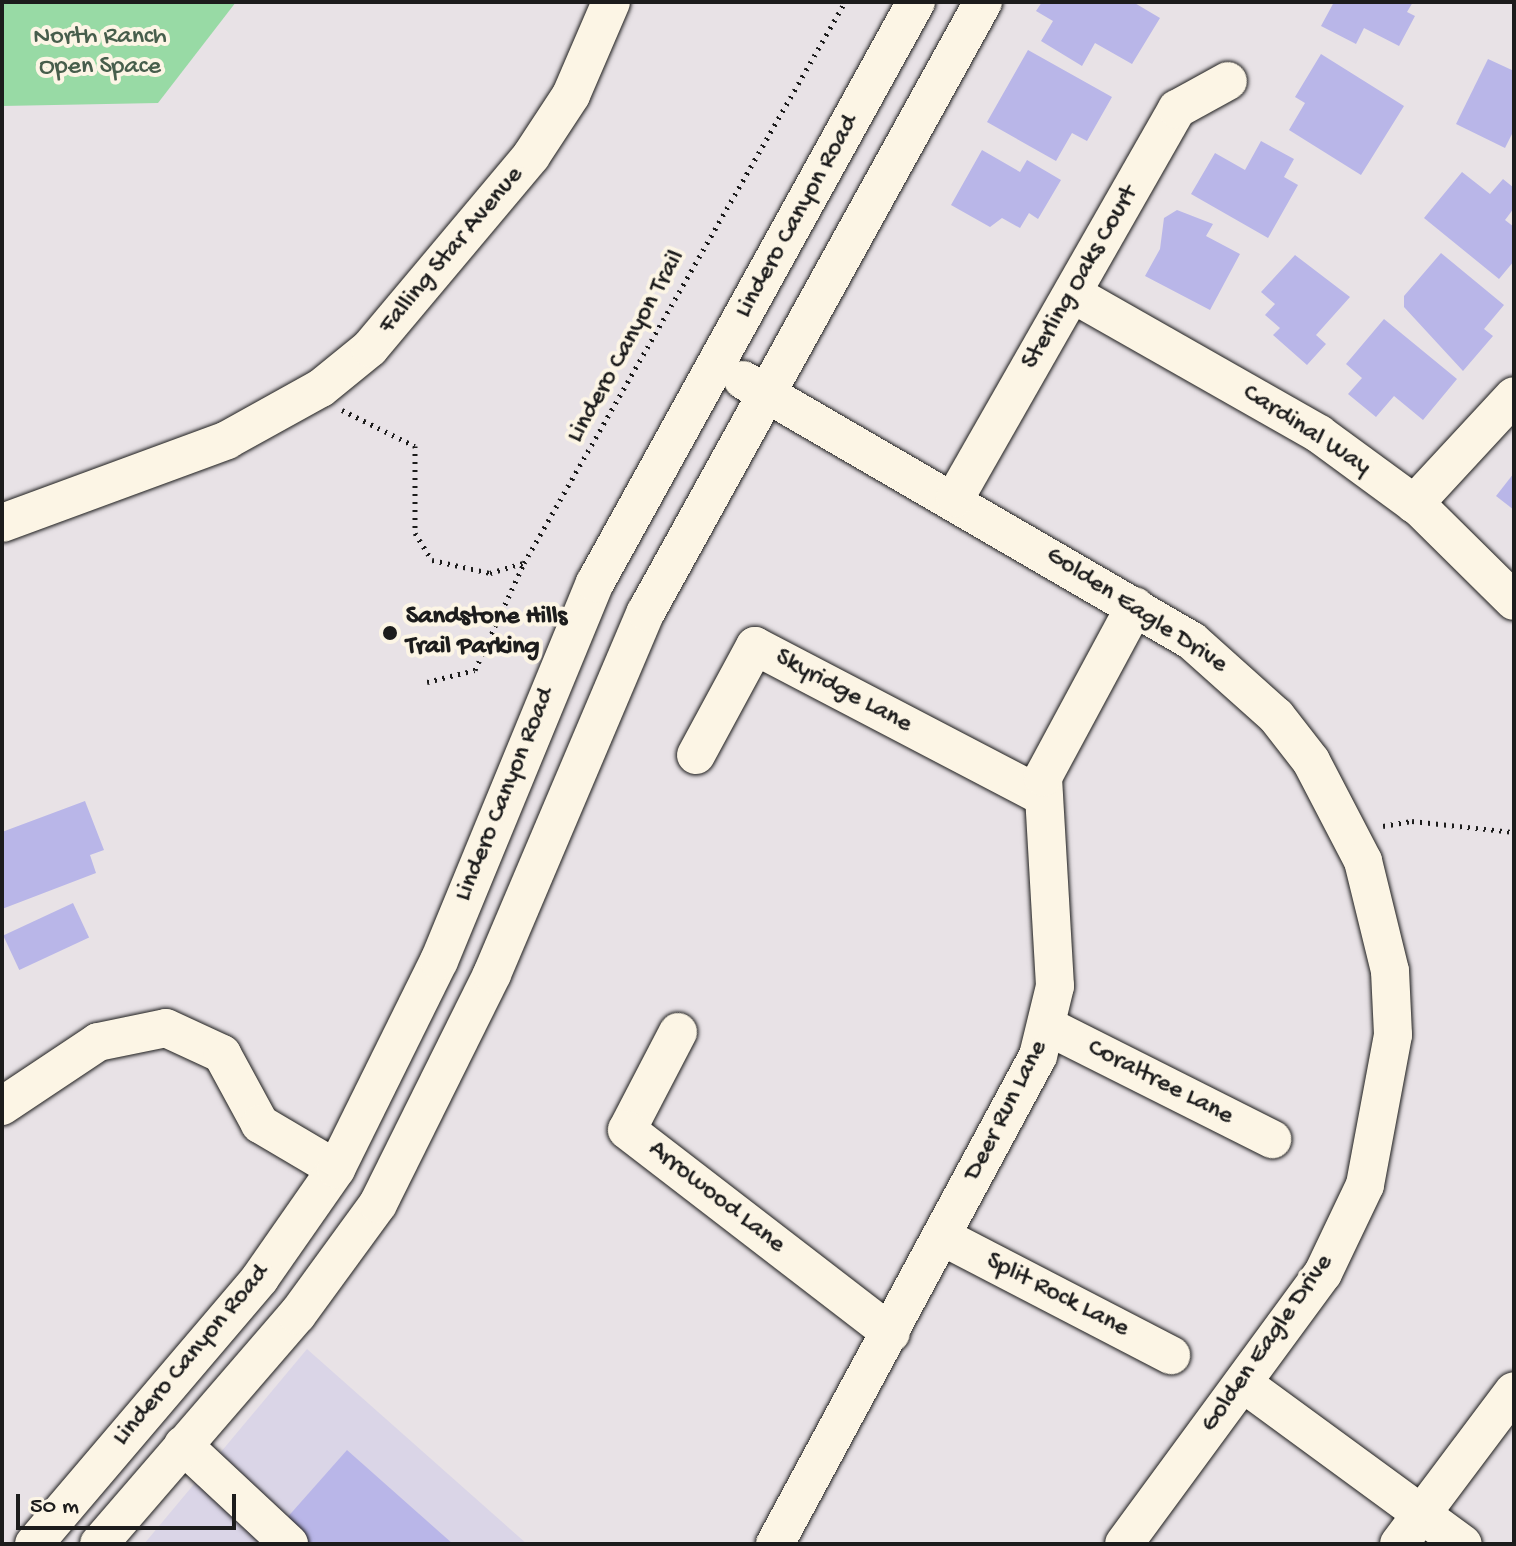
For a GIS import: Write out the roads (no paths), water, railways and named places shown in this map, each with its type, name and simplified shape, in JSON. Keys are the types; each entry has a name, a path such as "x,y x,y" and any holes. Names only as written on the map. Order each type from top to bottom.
{"street":[{"name":"Falling Star Avenue","path":"2,523 227,440 321,388 414,303 531,156 571,95 611,2"},
{"name":"Lindero Canyon Road","path":"34,1544 260,1278 336,1169 439,961 595,583 916,2"},
{"name":"Lindero Canyon Road","path":"99,1544 297,1315 391,1180 492,974 646,612 763,391 983,2"},
{"name":"Sterling Oaks Court","path":"955,498 1177,109 1228,81"},
{"name":"Cardinal Way","path":"1073,294 1319,434 1414,504 1514,601"},
{"name":"Golden Eagle Drive","path":"716,365 955,498 1192,641 1276,716 1350,831 1380,915 1390,971 1393,1035 1381,1125 1365,1185 1323,1273 1124,1544"},
{"path":"1414,504 1514,396"},
{"name":"Deer Run Lane","path":"775,1544 943,1237 1049,1027 1055,986 1040,795 1050,758 1135,606"},
{"name":"Skyridge Lane","path":"696,755 755,646 1040,795"},
{"name":"Coraltree Lane","path":"1049,1027 1272,1139"},
{"path":"2,1106 98,1042 166,1028 222,1054 260,1124 336,1169"},
{"name":"Arrowood Lane","path":"678,1032 627,1130 891,1333"},
{"name":"Split Rock Lane","path":"943,1237 1171,1355"},
{"path":"1244,1384 1463,1544"},
{"path":"1399,1544 1514,1391"},
{"path":"183,1445 289,1544"}],"place":[{"name":"Sandstone Hills Trail Parking","path":"390,633"}],"park label":[{"name":"North Ranch Open Space","path":"100,53"}]}
